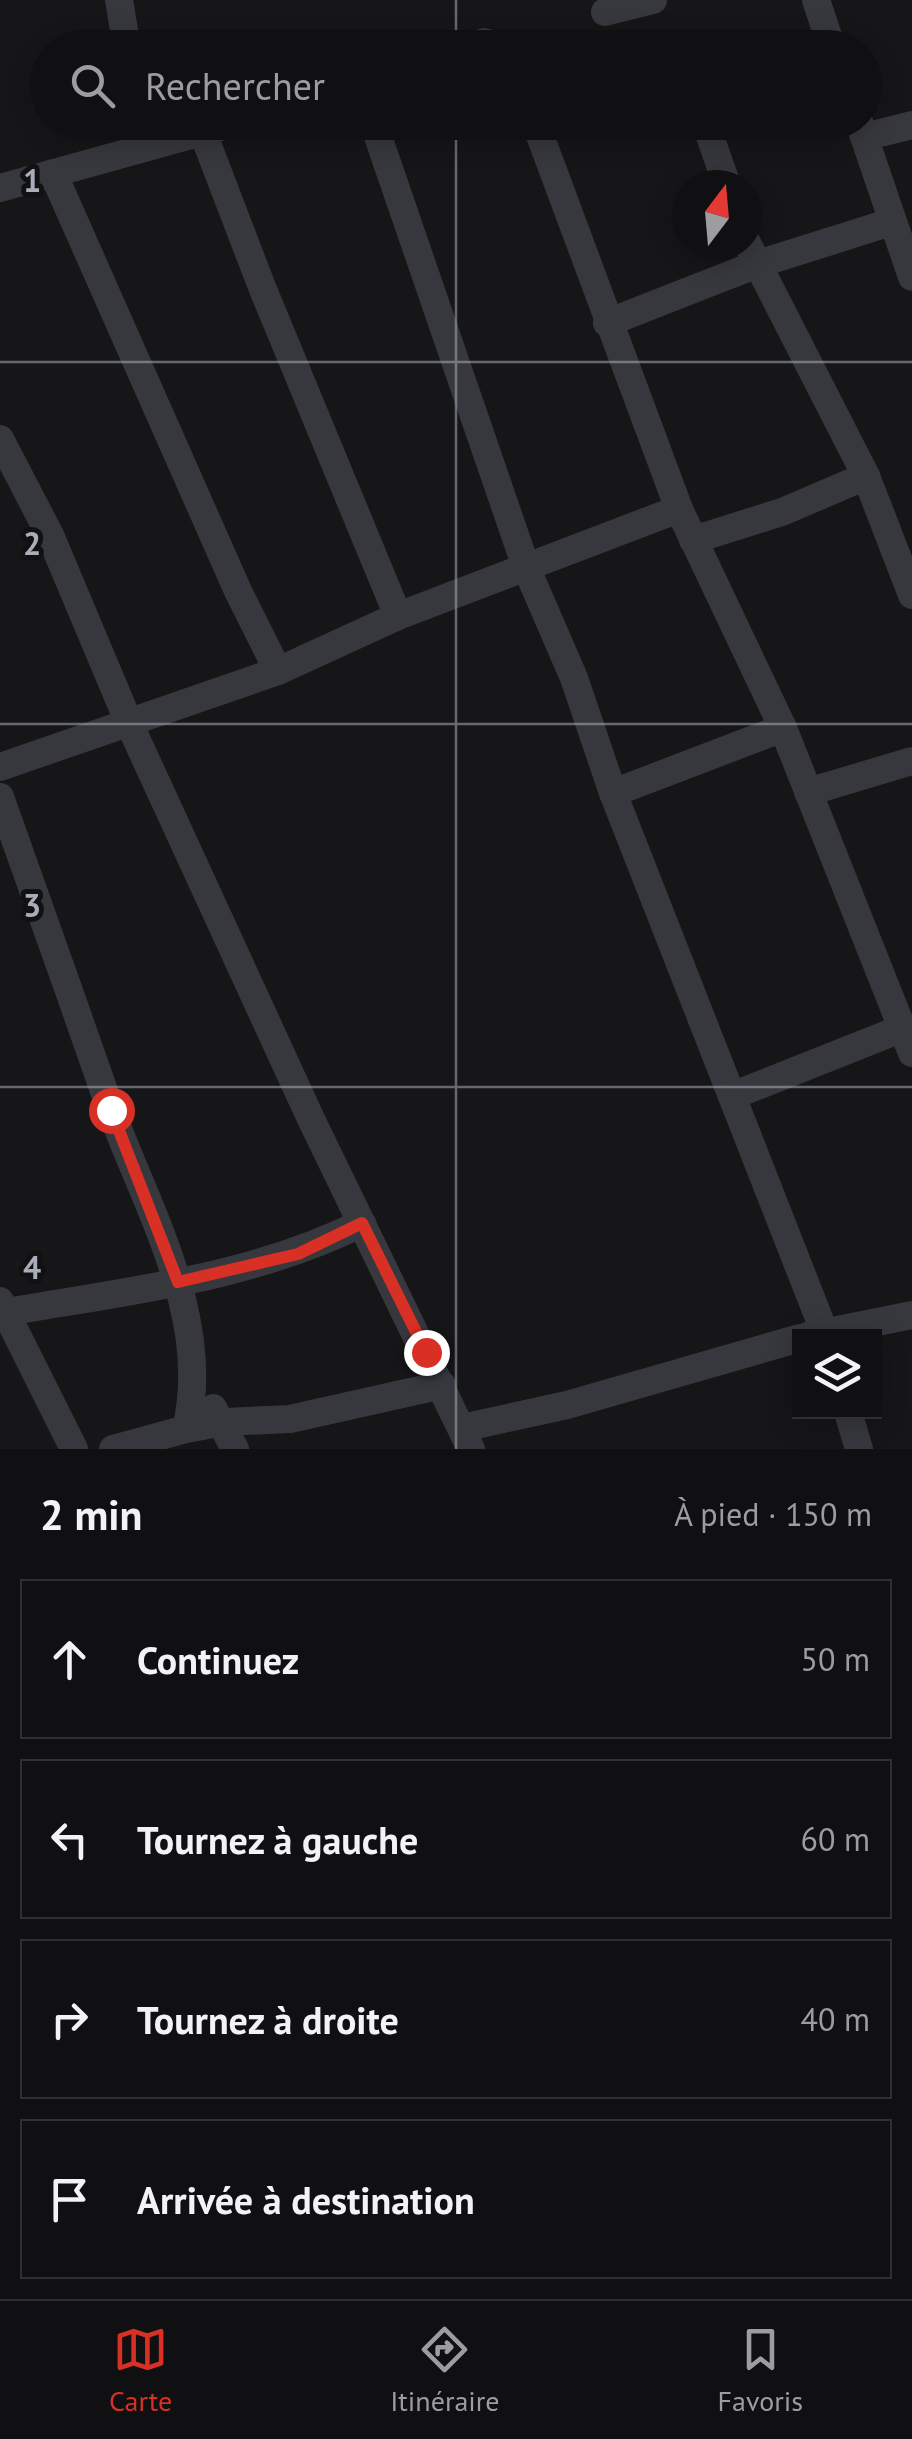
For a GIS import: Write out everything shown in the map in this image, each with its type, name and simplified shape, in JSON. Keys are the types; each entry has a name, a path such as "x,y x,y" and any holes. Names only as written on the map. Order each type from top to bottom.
{"street":[{"path":"119,0 125,30"},
{"path":"605,12 653,0"},
{"path":"816,0 826,30"},
{"path":"882,128 912,125"},
{"path":"0,188 53,173 131,140"},
{"path":"207,140 262,287 398,616"},
{"path":"379,140 526,566 574,678 613,793 732,1096 812,1329"},
{"path":"541,140 678,509 783,728 907,1041 732,1096"},
{"path":"711,140 722,170"},
{"path":"865,140 912,277"},
{"path":"53,173 238,591 278,671"},
{"path":"762,251 891,222"},
{"path":"607,324 739,260"},
{"path":"754,260 866,476 912,595"},
{"path":"0,439 50,535 129,723 466,1439 567,1405 792,1342"},
{"path":"693,540 782,512 866,476"},
{"path":"0,767 278,671 398,616 678,509"},
{"path":"613,793 783,728"},
{"path":"808,792 912,762"},
{"path":"0,797 124,1144 178,1282 196,1388 186,1429"},
{"path":"74,1449 4,1306 178,1282 298,1254 362,1223"},
{"path":"847,1329 912,1315"},
{"path":"113,1449 186,1429 224,1422 290,1419 442,1385"},
{"path":"196,1388 224,1422 235,1449"},
{"path":"850,1419 859,1449"}],"route":[{"path":"111,1110 178,1282 298,1254 362,1223 426,1352"}]}
